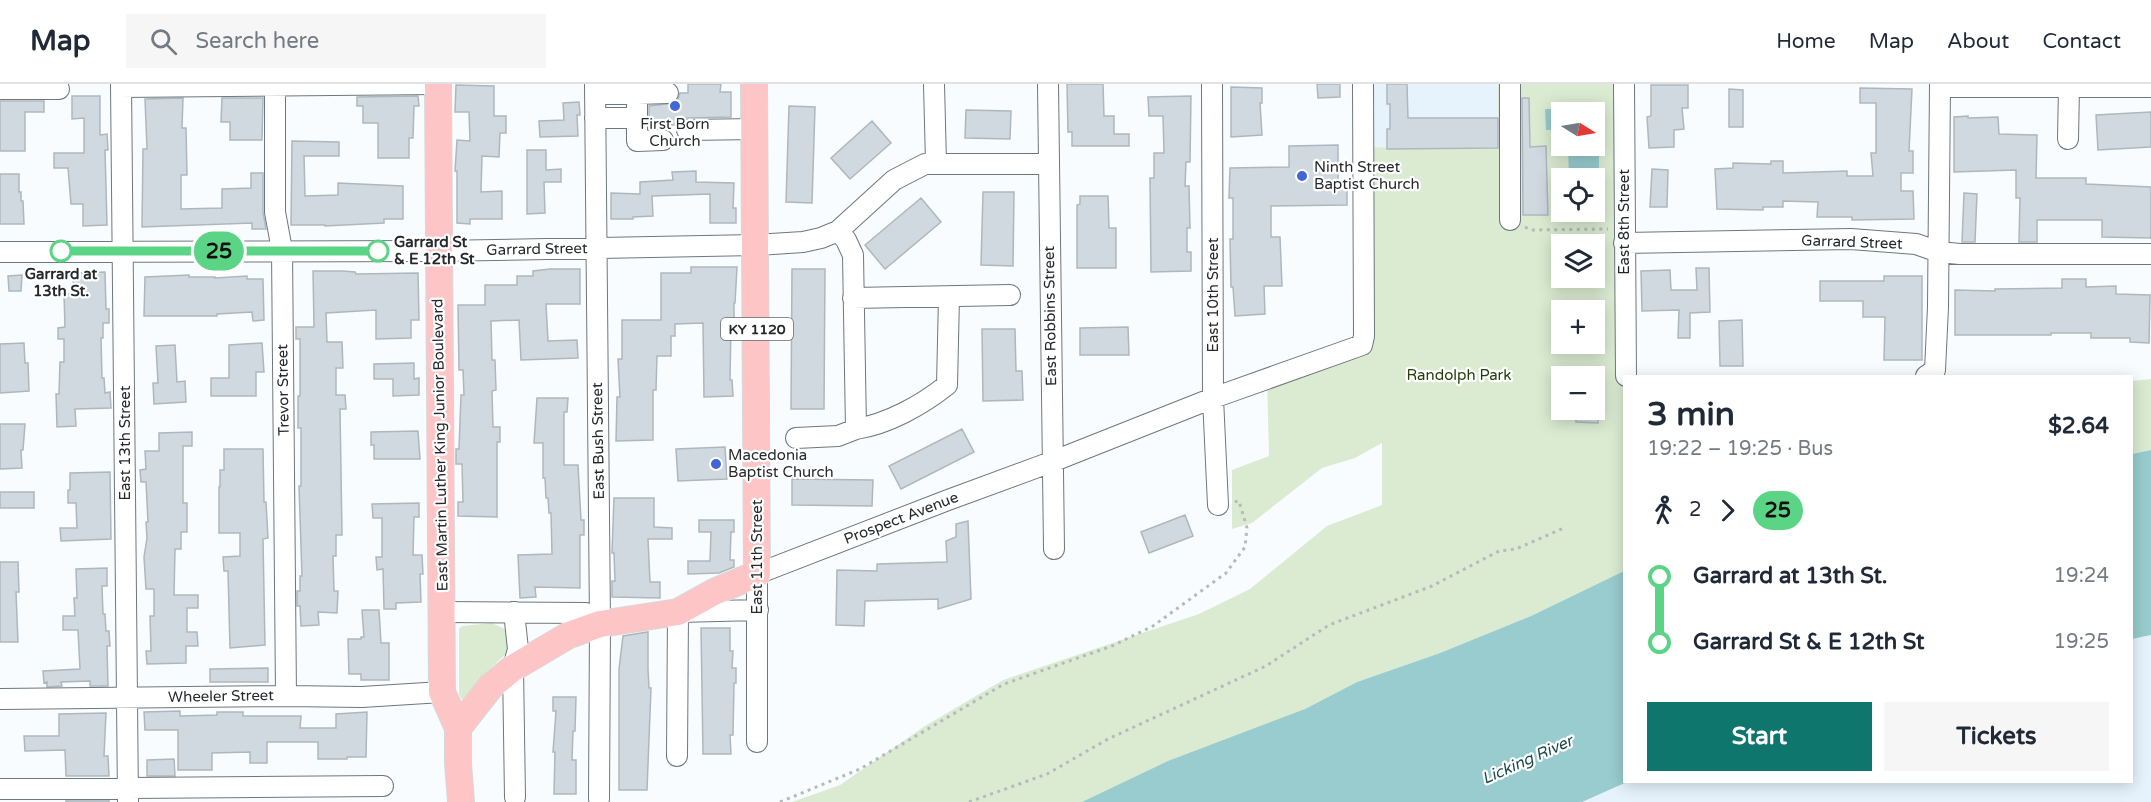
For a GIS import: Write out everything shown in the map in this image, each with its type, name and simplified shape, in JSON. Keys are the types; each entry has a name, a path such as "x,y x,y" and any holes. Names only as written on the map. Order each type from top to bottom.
{"main road":[{"name":"East Martin Luther King Junior Boulevard","path":"438,84 437,251 442,692 458,728 461,802"},
{"name":"East 11th Street","path":"754,84 758,574"},
{"name":"Prospect Avenue","path":"458,728 491,686 513,668 593,618 678,612 714,592 758,574"}],"street":[{"path":"121,86 438,84"},
{"path":"934,84 936,163"},
{"name":"East Robbins Street","path":"1048,84 1054,549"},
{"name":"East 10th Street","path":"1212,84 1213,398 1218,505"},
{"name":"Prospect Avenue","path":"758,574 1213,398 1362,345 1364,336 1363,84"},
{"path":"1510,84 1510,220"},
{"name":"East 8th Street","path":"1624,84 1625,368"},
{"name":"Trevor Street","path":"275,85 275,212 282,250 286,696"},
{"name":"East 13th Street","path":"121,86 128,795"},
{"path":"1930,373 1939,252 1940,86 2151,87"},
{"path":"2068,139 2069,87"},
{"path":"0,89 59,89"},
{"path":"595,89 637,94 668,93"},
{"name":"East Bush Street","path":"595,89 593,618 599,799"},
{"path":"637,94 637,141 663,140"},
{"path":"595,118 638,117"},
{"path":"687,130 755,129"},
{"name":"Garrard Street","path":"0,252 437,251 756,245 803,242 838,231 894,180 925,164 1049,164"},
{"path":"838,231 846,240 853,255 856,429"},
{"name":"Garrard Street","path":"1624,236 1851,238 1916,244 1939,252 1960,254 2151,254"},
{"path":"853,298 1010,295"},
{"path":"796,438 838,436 856,429 874,426 932,398 947,385 949,297"},
{"name":"East 11th Street","path":"757,742 758,574"},
{"path":"677,756 678,612 758,610"},
{"path":"442,612 514,612 593,618"},
{"path":"514,612 518,649 513,668 515,797"},
{"name":"Wheeler Street","path":"0,699 362,697 442,692"},
{"path":"0,789 128,795 383,786"}],"path":[{"path":"1510,220 1531,230 1624,236"},
{"path":"780,802 861,769 1004,684 1112,646 1153,626 1226,573 1245,547 1247,528 1239,501 1218,505"},
{"path":"969,802 1047,774 1108,739 1266,666 1329,625 1432,586 1499,551 1516,549 1566,527"}],"shaded area":[{"path":"1363,84 1498,84 1498,149 1363,147"},
{"path":"2151,635 2151,802 1582,802 1625,783 2133,783 2133,639"}],"green space":[{"name":"Randolph Park","path":"1498,84 1624,84 1623,571 1531,616 1440,653 1357,682 1305,709 1083,802 792,802 840,785 925,726 1003,680 1199,614 1250,589 1327,526 1382,505 1382,443 1355,458 1322,468 1252,523 1232,529 1232,470 1269,456 1267,378 1362,344 1363,147 1498,149"},
{"path":"2151,379 2151,450 2133,454 2133,381"},
{"path":"492,623 505,629 507,653 482,676 467,700 461,699 459,695 459,629 462,626"}],"water":[{"path":"1545,109 1551,109 1551,130 1546,130"},
{"path":"1568,156 1599,156 1599,168 1569,168"},
{"path":"2151,450 2151,635 2133,639 2133,454"},
{"name":"Licking River","path":"1623,571 1625,783 1582,802 1082,802 1168,761 1305,709 1357,682 1440,653 1531,616"}],"building":[{"name":"First Born Church","path":"688,84 721,84 720,92 731,92 731,117 686,118 680,120 676,125 666,125 666,129 649,129 649,106 674,103 680,93 688,93"},
{"path":"1067,84 1103,84 1104,116 1114,116 1114,134 1129,134 1129,146 1072,146 1072,132 1068,132"},
{"path":"1317,84 1340,84 1340,97 1318,98"},
{"path":"1387,84 1407,84 1408,118 1498,118 1498,148 1387,149 1390,104 1387,104"},
{"path":"456,85 494,86 494,116 506,116 506,133 500,133 499,157 482,156 481,192 502,191 502,219 470,219 470,224 457,223 457,171 455,171 457,140 470,141 469,112 455,112"},
{"path":"1651,85 1688,85 1688,108 1682,108 1684,129 1674,130 1674,147 1649,148 1647,117 1651,116"},
{"path":"1231,87 1262,88 1262,103 1260,103 1262,135 1231,137"},
{"path":"1860,88 1912,89 1909,151 1913,151 1913,173 1901,173 1901,191 1913,191 1914,219 1852,220 1852,217 1817,217 1818,202 1783,201 1783,207 1763,207 1763,210 1717,209 1715,169 1733,168 1733,163 1771,164 1771,161 1783,161 1783,173 1847,171 1847,176 1873,176 1871,153 1876,153 1876,103 1860,103"},
{"path":"1729,89 1743,90 1743,127 1729,127"},
{"path":"72,96 100,96 100,135 107,134 108,150 105,150 107,225 83,226 83,204 71,204 68,168 54,168 54,153 84,153 84,118 72,119"},
{"path":"418,96 419,106 414,106 413,138 409,138 409,158 378,158 378,123 363,123 363,106 357,106 357,97"},
{"path":"1191,96 1190,162 1186,162 1185,186 1189,186 1190,228 1187,228 1187,252 1191,252 1191,271 1151,272 1150,178 1154,178 1154,153 1164,153 1163,116 1149,116 1148,97"},
{"path":"183,98 182,128 186,128 187,175 181,175 181,209 222,208 222,189 251,188 251,173 263,173 263,212 266,229 252,229 252,223 142,227 143,149 147,149 145,99"},
{"path":"222,98 263,98 262,140 230,140 230,122 221,122"},
{"path":"1522,98 1529,98 1530,147 1546,146 1548,215 1523,215"},
{"path":"0,101 44,101 44,112 25,112 25,151 0,151"},
{"path":"579,102 578,136 540,137 539,121 564,120 563,103"},
{"path":"789,106 815,107 812,203 786,202"},
{"path":"966,110 1011,111 1010,139 965,138"},
{"path":"2151,112 2151,147 2098,150 2096,115"},
{"path":"1968,116 1968,118 1998,117 1999,134 2037,135 2036,178 2086,178 2086,184 2151,187 2151,238 2102,237 2102,220 2037,220 2037,242 2019,242 2020,198 2016,198 2016,170 1954,172 1954,117"},
{"path":"872,121 891,143 850,179 831,158"},
{"path":"292,141 339,142 339,156 304,156 305,196 338,195 338,183 403,186 403,219 384,219 384,223 291,225"},
{"path":"1338,145 1338,181 1347,181 1347,205 1271,206 1271,237 1280,237 1282,286 1264,286 1265,314 1235,316 1233,287 1231,287 1230,239 1233,239 1233,198 1229,198 1230,168 1289,167 1289,146"},
{"path":"527,150 546,150 546,170 561,169 561,182 544,182 545,213 527,214"},
{"path":"1652,169 1668,170 1667,207 1650,207"},
{"path":"696,171 696,182 734,183 733,208 736,208 736,223 710,223 710,194 652,196 653,216 611,219 611,193 640,194 640,182 673,180 672,172"},
{"path":"0,174 19,174 24,224 0,224"},
{"path":"983,192 1014,192 1013,266 981,265"},
{"path":"1964,193 1977,194 1975,242 1962,242"},
{"path":"1080,196 1108,196 1109,228 1116,228 1116,268 1077,268 1077,205 1080,204"},
{"path":"921,198 941,222 885,269 865,245"},
{"path":"691,267 737,267 734,323 731,323 730,380 732,380 733,396 704,397 703,323 675,324 675,336 671,336 671,356 657,356 656,390 653,390 653,440 616,441 617,397 620,397 618,359 622,359 622,320 661,320 661,273 691,273"},
{"path":"1696,268 1709,268 1710,312 1690,313 1690,338 1678,338 1679,310 1642,311 1641,271 1670,270 1671,290 1697,290"},
{"path":"580,269 580,304 546,304 548,341 577,340 578,358 521,360 519,320 491,321 492,360 495,360 496,390 492,391 493,427 500,427 500,442 497,442 497,517 458,516 458,502 463,502 462,464 456,464 456,449 459,449 461,395 464,395 463,370 459,370 458,305 485,305 485,285 517,285 517,276 533,276 533,271"},
{"path":"792,269 825,269 824,409 791,409"},
{"path":"313,271 343,271 356,274 418,273 419,320 411,320 411,338 376,339 376,310 326,313 327,342 342,342 343,368 336,368 336,395 345,395 346,409 340,409 342,535 336,535 336,556 333,556 334,591 338,591 337,613 318,612 319,625 301,626 300,606 297,606 297,591 300,591 300,576 302,576 299,486 301,486 301,428 298,428 300,339 296,339 296,327 314,327"},
{"path":"105,272 106,309 109,309 109,323 103,323 103,338 101,338 102,378 104,378 105,393 110,392 111,408 75,409 76,426 57,427 56,394 59,394 60,362 64,362 64,339 58,339 58,328 65,327 64,294 74,294 73,273"},
{"path":"22,275 21,291 9,291 8,276"},
{"path":"189,275 189,277 215,278 247,276 247,279 263,279 264,320 253,321 252,312 217,314 217,316 144,316 145,277"},
{"path":"1884,276 1922,276 1922,360 1884,360 1885,317 1863,317 1863,301 1820,301 1820,281 1884,281"},
{"path":"2062,279 2086,279 2086,287 2116,286 2116,294 2150,295 2149,343 2130,342 2130,338 2091,338 2091,333 1955,335 1955,290 2062,288"},
{"path":"1742,320 1743,366 1720,366 1719,321"},
{"path":"1128,327 1129,355 1080,355 1080,328"},
{"path":"982,329 1015,329 1016,371 1022,371 1023,400 983,401"},
{"path":"24,343 25,363 28,363 29,391 0,393 0,344"},
{"path":"262,343 264,372 256,372 256,396 211,396 211,378 229,378 229,345"},
{"path":"175,345 177,382 185,381 186,402 154,404 153,383 158,383 156,346"},
{"path":"414,363 414,379 419,378 419,395 393,396 393,379 374,379 374,364"},
{"path":"537,398 568,398 567,412 564,412 564,465 578,465 581,520 584,520 584,535 580,535 580,588 535,587 536,597 520,598 518,555 552,554 551,513 549,513 548,498 546,498 545,478 543,478 543,443 534,443"},
{"path":"1576,420 1598,420 1598,423 1576,422"},
{"path":"0,424 25,424 23,450 21,450 22,468 0,469"},
{"path":"962,429 974,452 901,489 889,466"},
{"path":"418,431 420,459 374,459 371,432"},
{"path":"192,432 192,446 183,446 183,503 187,503 187,532 181,532 181,549 175,549 174,595 198,595 198,608 187,608 187,632 197,632 198,646 186,646 186,663 147,664 146,651 151,651 150,616 154,616 154,589 146,589 144,557 147,538 146,522 148,522 146,482 141,482 140,470 146,469 145,451 159,451 159,433"},
{"name":"Macedonia Baptist Church","path":"725,447 727,479 678,481 676,449"},
{"path":"224,449 263,449 264,502 266,502 268,538 263,539 265,645 230,648 228,571 224,571 223,557 240,556 240,533 219,533 220,470 224,470"},
{"path":"110,472 111,539 61,541 60,528 77,528 76,503 68,503 70,473"},
{"path":"792,479 873,480 872,506 792,505"},
{"path":"0,492 34,492 34,508 0,508"},
{"path":"614,498 654,498 654,527 672,528 672,539 648,539 650,582 660,582 660,598 612,597 612,581 615,581 614,553 612,553"},
{"path":"419,503 419,517 414,517 413,555 422,555 421,602 396,603 396,609 384,609 383,569 377,570 376,557 382,557 382,518 373,518 372,504"},
{"path":"1185,515 1193,536 1149,553 1141,532"},
{"path":"699,520 734,520 730,560 734,560 734,567 719,573 688,574 688,561 710,561 711,532 699,532"},
{"path":"968,521 971,599 938,609 938,599 865,601 864,626 836,625 837,570 877,571 877,564 947,562 946,541 956,537 956,524"},
{"path":"0,562 18,562 19,592 16,592 18,642 0,642"},
{"path":"107,568 107,586 102,586 103,614 105,614 106,631 109,631 110,646 107,646 108,686 90,686 90,681 61,682 62,686 47,687 47,682 44,683 43,671 80,669 78,630 63,630 63,616 75,616 76,569"},
{"path":"362,610 379,610 381,643 389,643 389,680 361,680 361,674 349,674 348,639 364,637"},
{"path":"701,628 730,628 730,651 733,651 732,668 736,668 733,735 730,735 731,754 703,754"},
{"path":"648,632 649,688 651,688 647,790 619,790 619,669 623,636"},
{"path":"268,668 268,682 210,682 210,669"},
{"path":"553,697 576,697 572,760 576,760 576,794 554,794 555,752 553,752 556,711 553,711"},
{"path":"180,711 180,716 243,712 243,716 301,716 300,728 336,728 336,714 367,712 366,757 318,759 318,742 267,742 267,763 250,763 250,752 212,753 212,770 178,770 178,730 145,730 144,712"},
{"path":"106,713 104,756 108,756 109,776 66,776 65,750 25,751 24,736 59,736 59,714"},
{"path":"174,759 175,776 147,776 147,760"},
{"path":"66,800 109,800 109,802 66,802"}],"bus line":[{"name":"25","path":"61,251 378,251"}],"place":[{"name":"First Born Church","path":"675,106"},
{"name":"Ninth Street Baptist Church","path":"1302,176"},
{"name":"Garrard at 13th St.","path":"61,251"},
{"name":"Garrard St & E 12th St","path":"378,251"},
{"name":"Macedonia Baptist Church","path":"716,464"}]}
